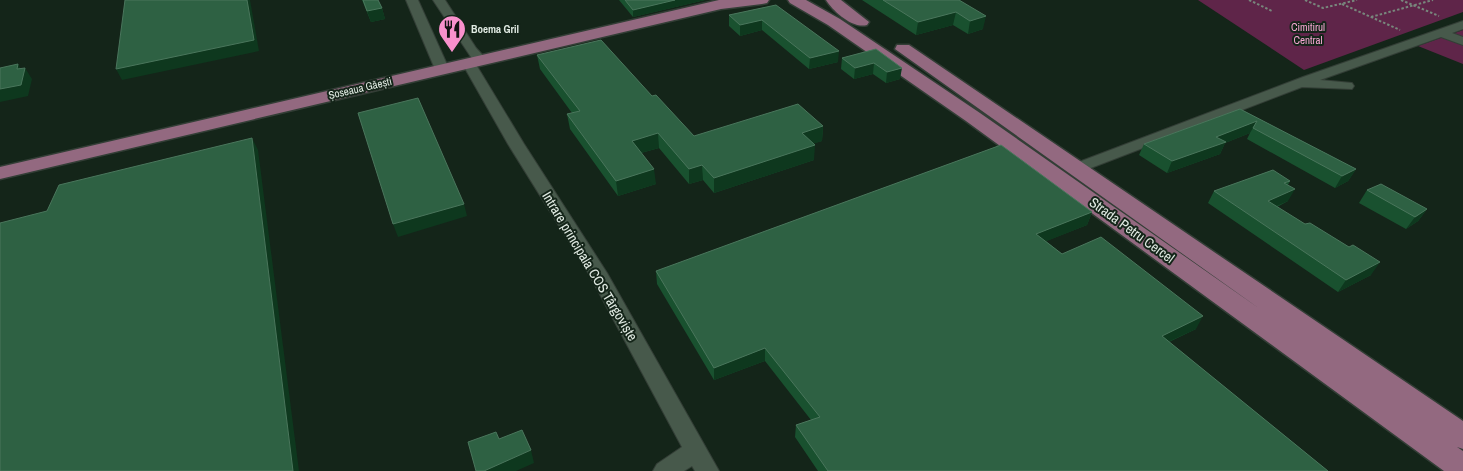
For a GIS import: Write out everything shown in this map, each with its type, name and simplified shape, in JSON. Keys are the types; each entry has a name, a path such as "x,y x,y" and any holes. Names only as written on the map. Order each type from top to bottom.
{"main road":[{"name":"Șoseaua Găești","path":"0,173 724,2 762,0"},
{"name":"Strada Petru Cercel","path":"795,0 857,19 1077,168 1463,437"},
{"name":"Strada Petru Cercel","path":"834,11 973,116 1463,468"}],"lane":[{"path":"412,0 442,69"},
{"name":"Intrare principala COS Târgoviște","path":"439,0 471,50 475,62 512,136 598,273 707,471"},
{"path":"1077,168 1301,83 1463,26"},
{"path":"1441,33 1463,41"},
{"path":"1301,83 1347,86"},
{"path":"665,471 695,451"}],"path":[{"path":"1249,0 1272,11"},
{"path":"1305,0 1324,8 1357,0"},
{"path":"1401,0 1439,16"},
{"path":"1370,16 1433,0"},
{"path":"1342,4 1400,30"}],"green space":[{"name":"Cimitirul Central","path":"1198,0 1463,0 1463,12 1304,70"},
{"path":"1463,30 1463,64 1418,46"}],"building":[{"path":"125,0 247,0 254,40 116,69"},
{"path":"363,0 378,0 382,8 367,11"},
{"path":"625,0 675,0 633,10"},
{"path":"883,0 959,0 986,16 970,21 956,12 918,22"},
{"path":"776,5 839,51 810,58 762,20 740,25 729,15"},
{"path":"601,40 652,96 656,95 694,136 798,104 823,126 802,133 815,145 714,178 702,165 689,169 658,133 632,141 654,169 616,181 567,114 580,111 537,55"},
{"path":"876,49 902,68 887,72 874,63 855,68 842,58"},
{"path":"18,64 17,69 25,68 21,85 0,89 0,68"},
{"path":"418,98 464,204 393,224 358,113"},
{"path":"1240,109 1356,169 1342,176 1253,128 1257,121 1216,137 1226,142 1172,161 1144,144"},
{"path":"252,138 293,471 0,471 0,223 47,211 59,185"},
{"path":"1001,145 1092,212 1036,234 1062,254 1101,237 1203,316 1162,336 1328,471 828,471 796,425 820,417 765,348 714,368 656,271"},
{"path":"1273,170 1290,181 1284,183 1295,189 1268,201 1305,224 1310,223 1349,247 1353,245 1380,262 1346,280 1214,191"},
{"path":"1381,184 1427,209 1415,217 1367,190"},
{"path":"522,430 531,450 484,471 476,471 468,442 496,432 499,439"}],"place":[{"name":"Boema Gril","path":"452,53"}]}
